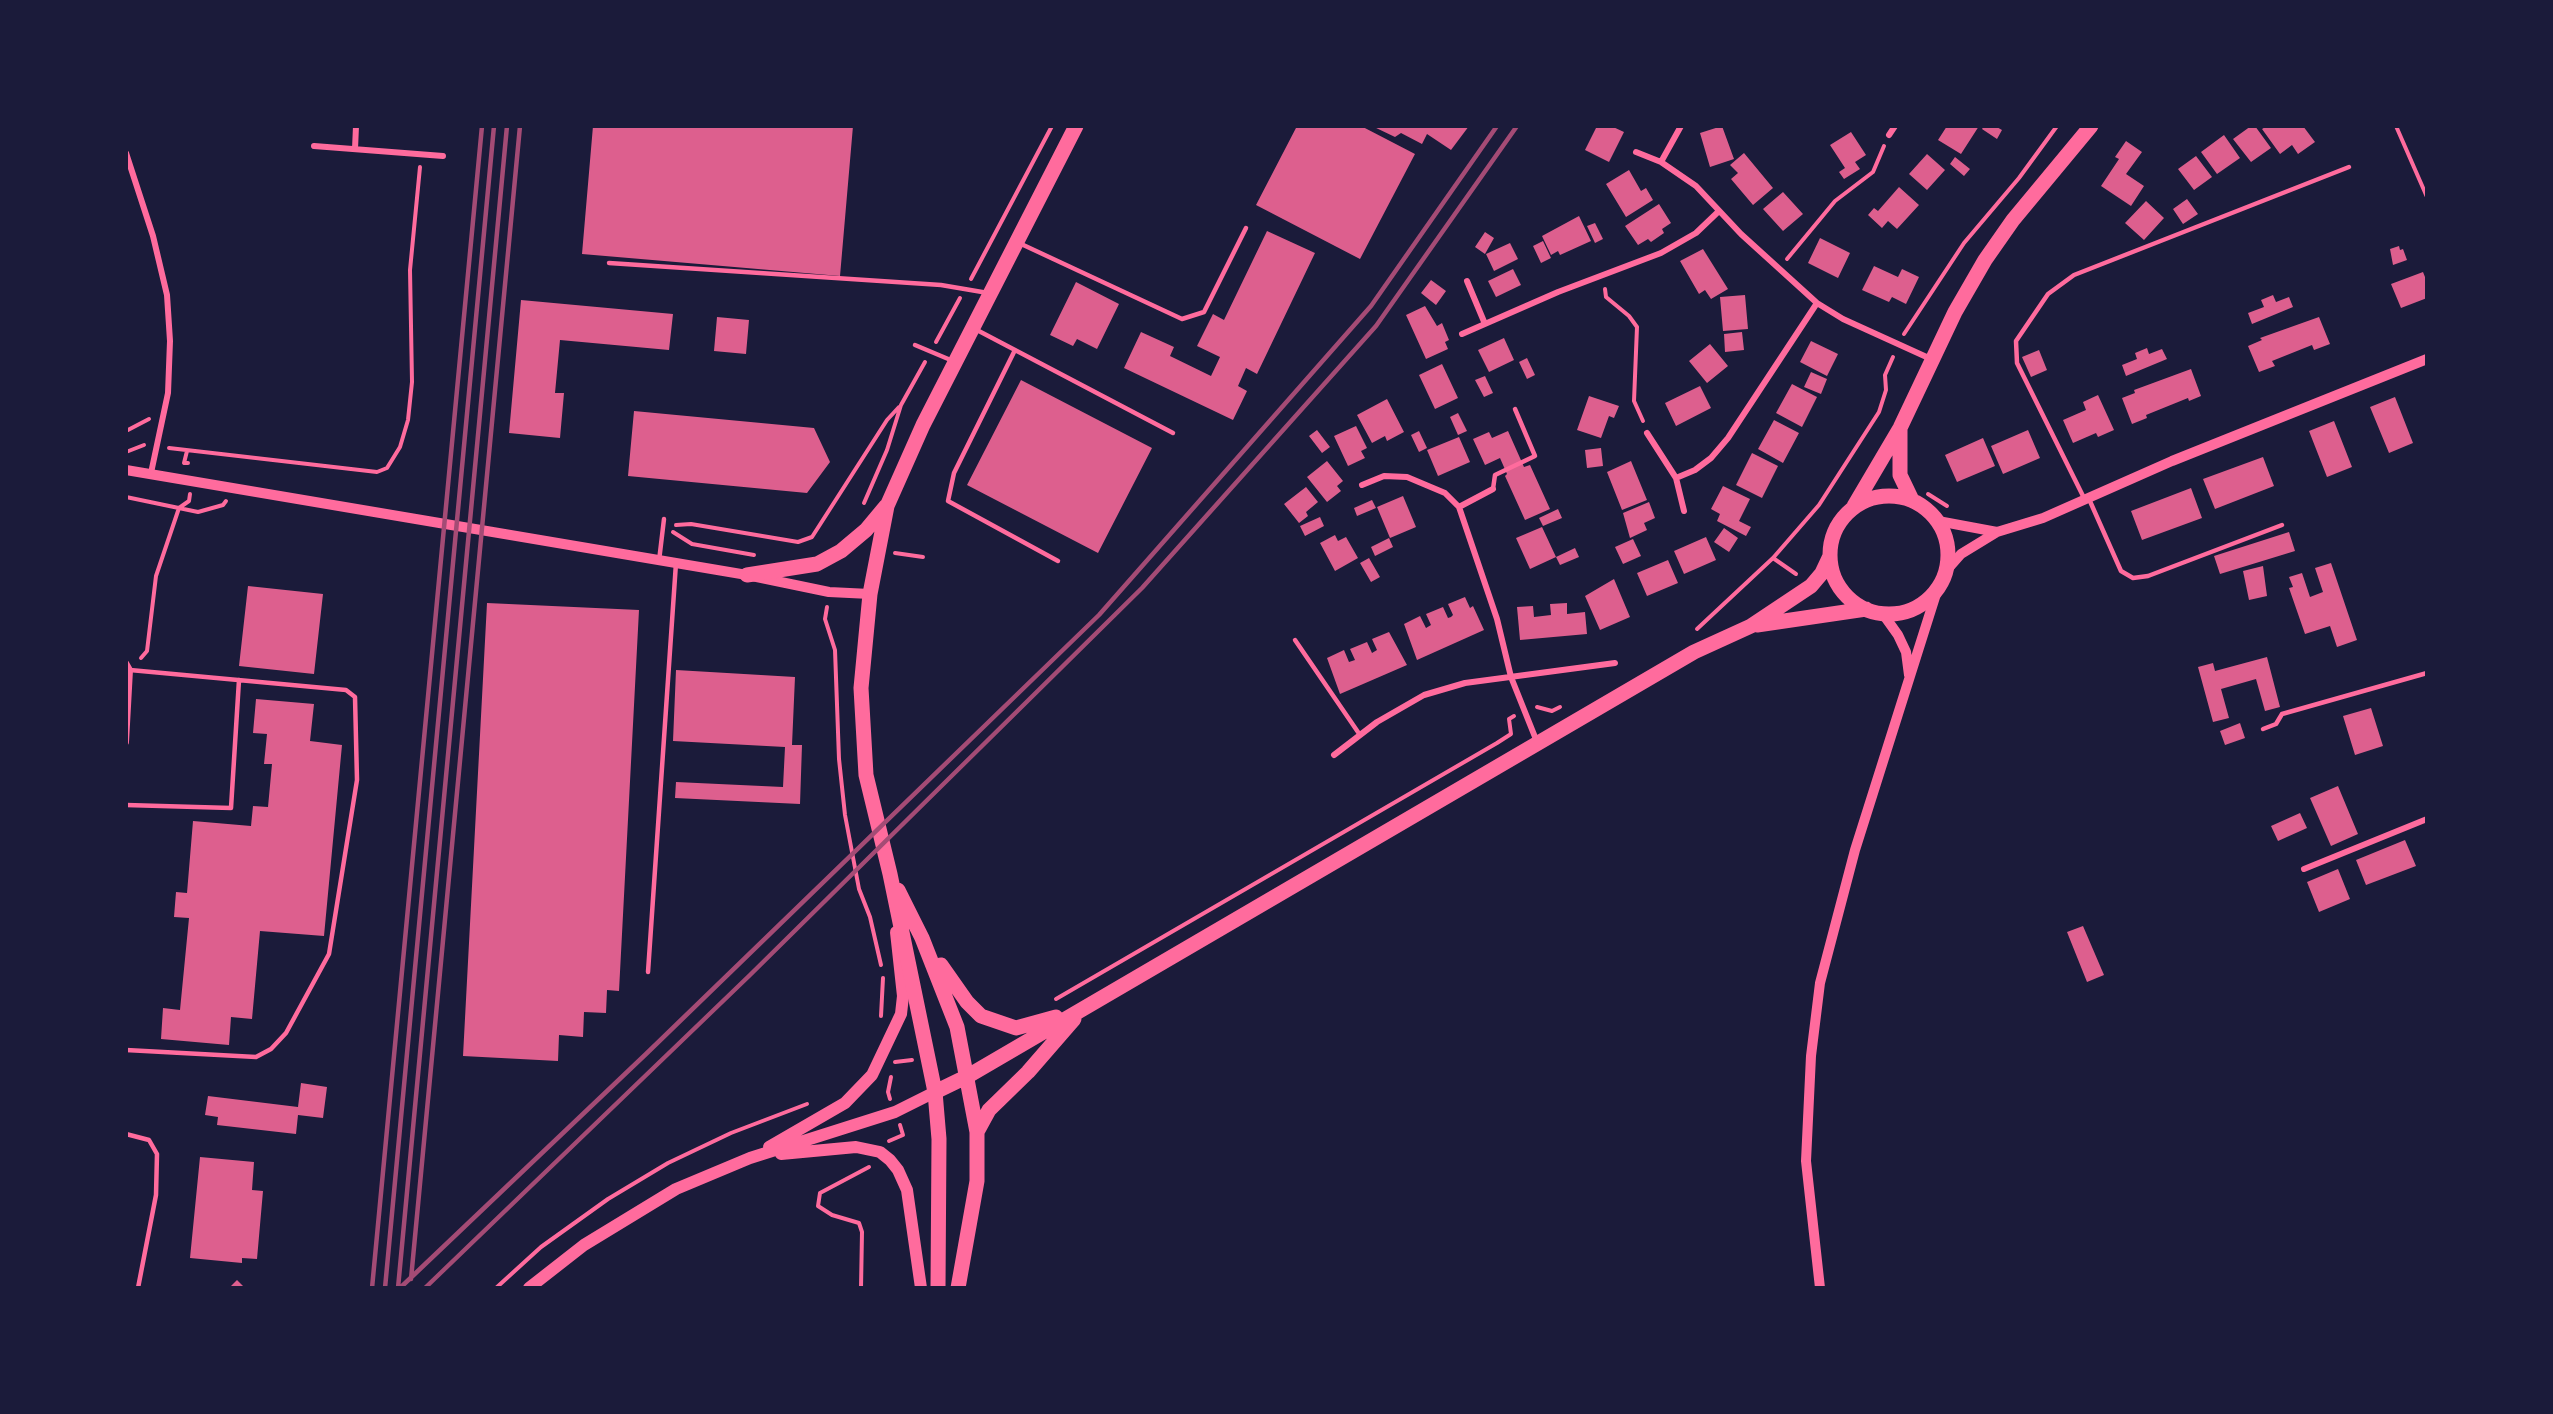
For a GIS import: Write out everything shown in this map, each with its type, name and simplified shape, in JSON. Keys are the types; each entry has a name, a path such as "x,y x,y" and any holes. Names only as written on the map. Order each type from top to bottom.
{"main road":[{"path":"938,1288 939,1139 935,1092 890,874 866,775 861,688 870,594 886,506 923,425 1076,126"},
{"path":"529,1288 584,1245 664,1196 750,1158 879,1117 968,1076 1539,745 1694,652 1751,626 1811,585 1822,573 1830,556 1839,523 1854,506 1900,428 1969,285 1998,240 2091,126"},
{"path":"1830,556 1831,569 1840,590 1847,598 1866,609 1883,614 1913,610 1936,594 1946,571 1947,545 1938,521 1900,474 1900,428"},
{"path":"1854,506 1876,497 1917,495"},
{"path":"747,575 817,564 842,551 866,530 886,506"},
{"path":"1751,626 1866,609"},
{"path":"890,874 922,938 957,1027 968,1076 977,1132 977,1181 958,1288"},
{"path":"750,1158 844,1103 864,1086 878,1066 901,1014 903,996 890,874"},
{"path":"922,938 967,1002 981,1016 1016,1028 1084,1008"},
{"path":"977,1132 989,1110 1028,1072 1084,1008"},
{"path":"750,1158 844,1147 880,1152 898,1170 907,1190 921,1288"}],"street":[{"path":"355,149 356,126"},
{"path":"1661,162 1681,126"},
{"path":"1889,135 1895,126"},
{"path":"314,146 443,156"},
{"path":"1636,152 1661,162 1696,186 1719,211 1817,303 1843,319 1932,359"},
{"path":"126,153 153,236 167,295 170,341 168,393 151,473"},
{"path":"1462,334 1558,292 1661,252 1696,233 1719,211"},
{"path":"1467,281 1485,324"},
{"path":"1676,478 1695,470 1711,458 1728,438 1817,303"},
{"path":"1946,571 1961,554 1997,532 2043,518 2172,461 2427,359"},
{"path":"1647,433 1676,478 1684,511"},
{"path":"126,470 747,575 829,592 870,594"},
{"path":"1362,484 1384,476 1407,477 1445,493 1459,507 1497,619 1510,676 1539,745"},
{"path":"1459,507 1493,489"},
{"path":"1938,521 1997,532"},
{"path":"1820,1288 1806,1161 1806,1125 1816,1006 1827,953 1849,870 1936,594"},
{"path":"1883,614 1898,635 1906,652 1910,678"},
{"path":"126,663 130,670 126,742"},
{"path":"1334,755 1377,722 1424,695 1465,683 1615,663"},
{"path":"2304,869 2427,819"}],"lane":[{"path":"2282,525 2148,576 2133,578 2121,570 2017,363 2016,341 2048,294 2074,275 2349,167"},
{"path":"1017,242 1182,319 1204,312 1246,228"},
{"path":"609,262 941,285 990,294"},
{"path":"973,328 1173,434"},
{"path":"915,345 956,362"},
{"path":"1015,350 954,473 948,501 1058,561"},
{"path":"1493,489 1495,474 1535,456 1515,409"},
{"path":"659,561 664,522"},
{"path":"648,972 676,563"},
{"path":"1295,640 1360,735"},
{"path":"126,1050 256,1057 271,1050 286,1033 329,954 357,780 355,696 346,690 130,670"},
{"path":"2263,729 2276,724 2282,714 2427,673"},
{"path":"126,805 231,807 239,680"},
{"path":"126,1134 149,1140 157,1154 156,1195 138,1288"}],"path":[{"path":"861,508 886,450 901,405 1052,126"},
{"path":"1692,633 1773,558 1819,505 1879,412 1886,390 1885,375 1914,315 1964,243 2019,178 2057,126"},
{"path":"2396,126 2427,197"},
{"path":"1778,268 1809,235 1835,201 1873,172 1889,135"},
{"path":"126,452 139,444 377,472 387,468 400,447 408,420 411,382 410,270 422,154"},
{"path":"1602,276 1606,297 1629,316 1637,327 1634,401 1647,433"},
{"path":"664,522 798,542 812,537 887,420 901,405"},
{"path":"126,431 147,419 162,420"},
{"path":"1850,459 1872,472"},
{"path":"130,670 147,651 156,576 179,508 189,501 192,481"},
{"path":"126,497 198,512 223,505 236,489"},
{"path":"1917,495 1931,497 1969,516 1968,525"},
{"path":"664,522 692,544 764,556"},
{"path":"1773,558 1811,585"},
{"path":"825,619 835,650 843,793 859,889 870,917 882,969 880,1021"},
{"path":"1051,1002 1497,743 1511,734 1509,719 1539,706 1552,711 1570,701"},
{"path":"496,1288 560,1233 608,1199 668,1163 816,1099"},
{"path":"861,1288 862,1232 859,1223 832,1215 818,1206 820,1193 872,1165"}],"building":[{"path":"593,126 853,126 840,276 582,254"},
{"path":"1297,126 1361,126 1415,154 1360,259 1256,205"},
{"path":"1372,126 1469,126 1451,150 1427,134 1422,144 1401,133 1395,137"},
{"path":"1597,126 1611,126 1624,132 1609,162 1585,150"},
{"path":"1722,126 1734,159 1710,167 1700,133"},
{"path":"1947,126 1979,126 1961,154 1938,140"},
{"path":"1984,126 1995,126 2002,130 1997,139 1982,129"},
{"path":"2251,126 2255,126 2271,148 2251,162 2233,139"},
{"path":"2267,126 2303,126 2315,142 2298,154 2292,145 2280,154 2262,129"},
{"path":"1851,132 1866,155 1855,162 1860,169 1844,179 1839,172 1845,168 1830,145"},
{"path":"2224,135 2240,158 2217,174 2201,152"},
{"path":"2126,141 2142,152 2126,174 2144,186 2131,206 2101,186 2119,159 2115,157"},
{"path":"1744,153 1773,188 1753,205 1731,179 1738,173 1730,165"},
{"path":"1927,154 1945,170 1927,190 1909,174"},
{"path":"2196,156 2212,177 2194,190 2178,169"},
{"path":"1955,157 1970,169 1964,176 1950,164"},
{"path":"1629,170 1641,191 1646,188 1653,200 1626,217 1606,184"},
{"path":"1899,187 1919,205 1897,229 1888,221 1882,228 1868,215 1874,208 1878,211"},
{"path":"1783,192 1803,214 1783,231 1763,209"},
{"path":"2187,199 2198,214 2183,224 2173,209"},
{"path":"2146,201 2164,218 2144,240 2125,223"},
{"path":"1659,204 1671,223 1662,229 1664,233 1651,242 1648,239 1638,245 1625,226"},
{"path":"1579,216 1591,241 1560,255 1558,251 1551,255 1542,236"},
{"path":"1595,223 1603,239 1595,243 1587,226"},
{"path":"1267,231 1315,253 1257,374 1246,368 1238,386 1247,391 1233,420 1124,368 1141,332 1174,347 1170,356 1211,376 1220,357 1197,346 1213,314 1224,320"},
{"path":"1485,232 1494,238 1485,254 1475,247"},
{"path":"1820,238 1850,253 1838,278 1808,263"},
{"path":"1543,241 1551,258 1541,263 1533,246"},
{"path":"1510,243 1518,259 1494,271 1486,254"},
{"path":"2399,246 2400,250 2403,249 2407,260 2393,265 2390,249"},
{"path":"1703,249 1728,289 1711,299 1705,290 1699,294 1680,261"},
{"path":"1874,266 1898,277 1902,269 1919,277 1906,304 1892,297 1889,302 1862,290"},
{"path":"1513,269 1521,285 1496,297 1488,281"},
{"path":"2423,272 2427,282 2427,298 2401,308 2391,284"},
{"path":"1431,280 1446,291 1436,305 1421,293"},
{"path":"1076,282 1119,304 1097,349 1077,339 1073,346 1050,335"},
{"path":"1745,295 1748,329 1723,331 1720,297"},
{"path":"2273,295 2276,302 2289,297 2293,307 2252,324 2248,313 2264,307 2261,300"},
{"path":"521,300 673,314 669,350 560,340 555,393 564,393 560,438 509,433"},
{"path":"1425,306 1437,326 1442,323 1449,340 1445,342 1448,349 1426,359 1406,315"},
{"path":"717,317 749,320 746,354 714,351"},
{"path":"2319,317 2330,344 2314,350 2312,345 2272,361 2275,366 2259,372 2248,346 2262,340 2260,338"},
{"path":"1742,332 1744,350 1725,352 1724,334"},
{"path":"1504,338 1514,360 1489,372 1478,350"},
{"path":"1811,341 1838,354 1827,376 1800,362"},
{"path":"1710,344 1728,366 1707,383 1689,361"},
{"path":"2147,348 2149,354 2162,349 2167,359 2126,376 2122,365 2137,359 2135,353"},
{"path":"2039,350 2047,370 2031,377 2022,357"},
{"path":"1527,358 1535,375 1527,379 1519,362"},
{"path":"1442,364 1458,398 1435,409 1419,375"},
{"path":"2191,369 2201,396 2189,401 2188,398 2146,415 2147,418 2132,424 2122,398 2135,393 2134,390"},
{"path":"1811,372 1827,379 1821,394 1804,387"},
{"path":"1485,376 1493,393 1484,397 1475,380"},
{"path":"1021,380 1152,448 1098,553 967,485"},
{"path":"1792,384 1817,397 1802,427 1776,413"},
{"path":"1700,386 1711,408 1676,426 1665,403"},
{"path":"2098,395 2114,430 2098,437 2096,433 2073,443 2063,420 2086,410 2083,402"},
{"path":"1589,396 1619,406 1614,418 1609,416 1601,438 1577,430"},
{"path":"2395,397 2413,443 2389,453 2370,407"},
{"path":"1387,399 1404,432 1387,441 1385,436 1372,443 1357,415"},
{"path":"634,411 814,428 830,462 807,493 628,476"},
{"path":"1458,413 1467,431 1458,435 1450,417"},
{"path":"1774,420 1799,433 1783,463 1758,449"},
{"path":"2334,421 2352,467 2327,477 2309,431"},
{"path":"1356,426 1367,448 1361,451 1365,458 1348,466 1334,436"},
{"path":"1317,430 1330,447 1322,453 1309,436"},
{"path":"2028,430 2040,458 2003,474 1991,446"},
{"path":"1419,431 1427,448 1419,452 1411,435"},
{"path":"1508,431 1524,467 1530,465 1550,509 1525,520 1505,476 1507,474 1500,458 1485,465 1473,439 1489,432 1492,438"},
{"path":"1459,437 1470,462 1438,476 1427,450"},
{"path":"1983,438 1995,466 1957,482 1945,455"},
{"path":"1601,448 1603,466 1587,468 1585,450"},
{"path":"1752,453 1778,466 1762,498 1736,485"},
{"path":"2263,457 2274,486 2215,509 2203,479"},
{"path":"1327,461 1343,481 1337,486 1341,491 1327,502 1307,477"},
{"path":"1631,461 1647,500 1622,510 1607,472"},
{"path":"1723,486 1750,499 1739,521 1751,527 1746,536 1717,521 1720,514 1711,509"},
{"path":"1306,487 1318,502 1306,512 1308,516 1299,523 1284,504"},
{"path":"2191,488 2202,518 2142,540 2131,511"},
{"path":"1403,496 1416,527 1390,538 1377,507"},
{"path":"1372,500 1376,508 1357,516 1354,508"},
{"path":"1649,502 1655,518 1644,523 1647,530 1630,538 1623,513"},
{"path":"1558,509 1562,518 1543,526 1539,518"},
{"path":"1320,517 1324,526 1305,536 1300,526"},
{"path":"1542,527 1556,557 1530,569 1516,538"},
{"path":"1724,528 1738,538 1729,552 1714,542"},
{"path":"2289,532 2295,551 2220,574 2214,556"},
{"path":"1335,535 1338,541 1346,537 1358,558 1335,571 1320,543"},
{"path":"1706,537 1716,560 1684,574 1674,551"},
{"path":"1389,538 1393,547 1375,556 1371,547"},
{"path":"1633,539 1641,556 1623,564 1615,547"},
{"path":"1575,548 1579,557 1560,565 1556,557"},
{"path":"1369,558 1380,577 1371,582 1360,563"},
{"path":"1668,560 1678,583 1647,596 1637,573"},
{"path":"2331,563 2357,640 2337,647 2330,626 2305,634 2289,588 2293,587 2289,577 2302,573 2310,597 2323,592 2315,568"},
{"path":"2263,566 2267,596 2249,600 2243,571"},
{"path":"1614,579 1630,617 1600,630 1585,596"},
{"path":"248,586 323,594 314,674 239,666"},
{"path":"1465,597 1470,608 1473,606 1484,630 1417,660 1404,624 1420,616 1426,628 1431,625 1426,614 1443,607 1448,618 1451,617 1453,615 1448,604"},
{"path":"487,603 639,610 619,991 607,990 606,1013 584,1012 583,1037 559,1035 558,1061 463,1056"},
{"path":"1567,603 1567,614 1585,612 1587,634 1520,640 1517,607 1533,606 1534,617 1551,615 1550,604"},
{"path":"1389,632 1407,665 1340,694 1327,658 1344,650 1349,662 1355,660 1350,649 1367,642 1372,653 1377,650 1372,639"},
{"path":"2267,657 2280,707 2265,711 2256,679 2221,689 2229,718 2213,722 2198,667 2213,663 2215,671"},
{"path":"676,670 795,677 792,745 802,745 800,804 675,798 676,782 783,787 785,747 673,741"},
{"path":"256,699 314,704 310,741 342,745 324,936 260,931 252,1019 231,1017 229,1045 161,1039 163,1008 180,1010 189,918 174,917 176,892 187,893 193,821 251,826 253,806 268,807 272,764 264,764 267,734 253,733"},
{"path":"2371,708 2383,746 2355,755 2343,716"},
{"path":"2240,723 2245,738 2225,745 2220,731"},
{"path":"2338,786 2358,834 2331,846 2310,798"},
{"path":"2300,813 2307,828 2278,841 2271,826"},
{"path":"2405,840 2416,866 2366,885 2356,860"},
{"path":"2338,869 2350,899 2319,912 2307,882"},
{"path":"2083,926 2104,975 2087,982 2067,932"},
{"path":"301,1083 327,1087 323,1118 298,1115 296,1134 217,1125 218,1117 205,1115 208,1096 298,1107"},
{"path":"200,1157 254,1162 252,1190 263,1191 257,1259 242,1258 242,1263 190,1258"},
{"path":"237,1280 245,1288 229,1288"}],"railway":[{"path":"372,1288 482,126"},
{"path":"385,1288 494,126"},
{"path":"398,1288 507,126"},
{"path":"411,1279 520,126"},
{"path":"400,1288 646,1054 1099,615 1371,306 1497,126"},
{"path":"425,1288 750,975 1142,588 1376,326 1517,126"}]}
